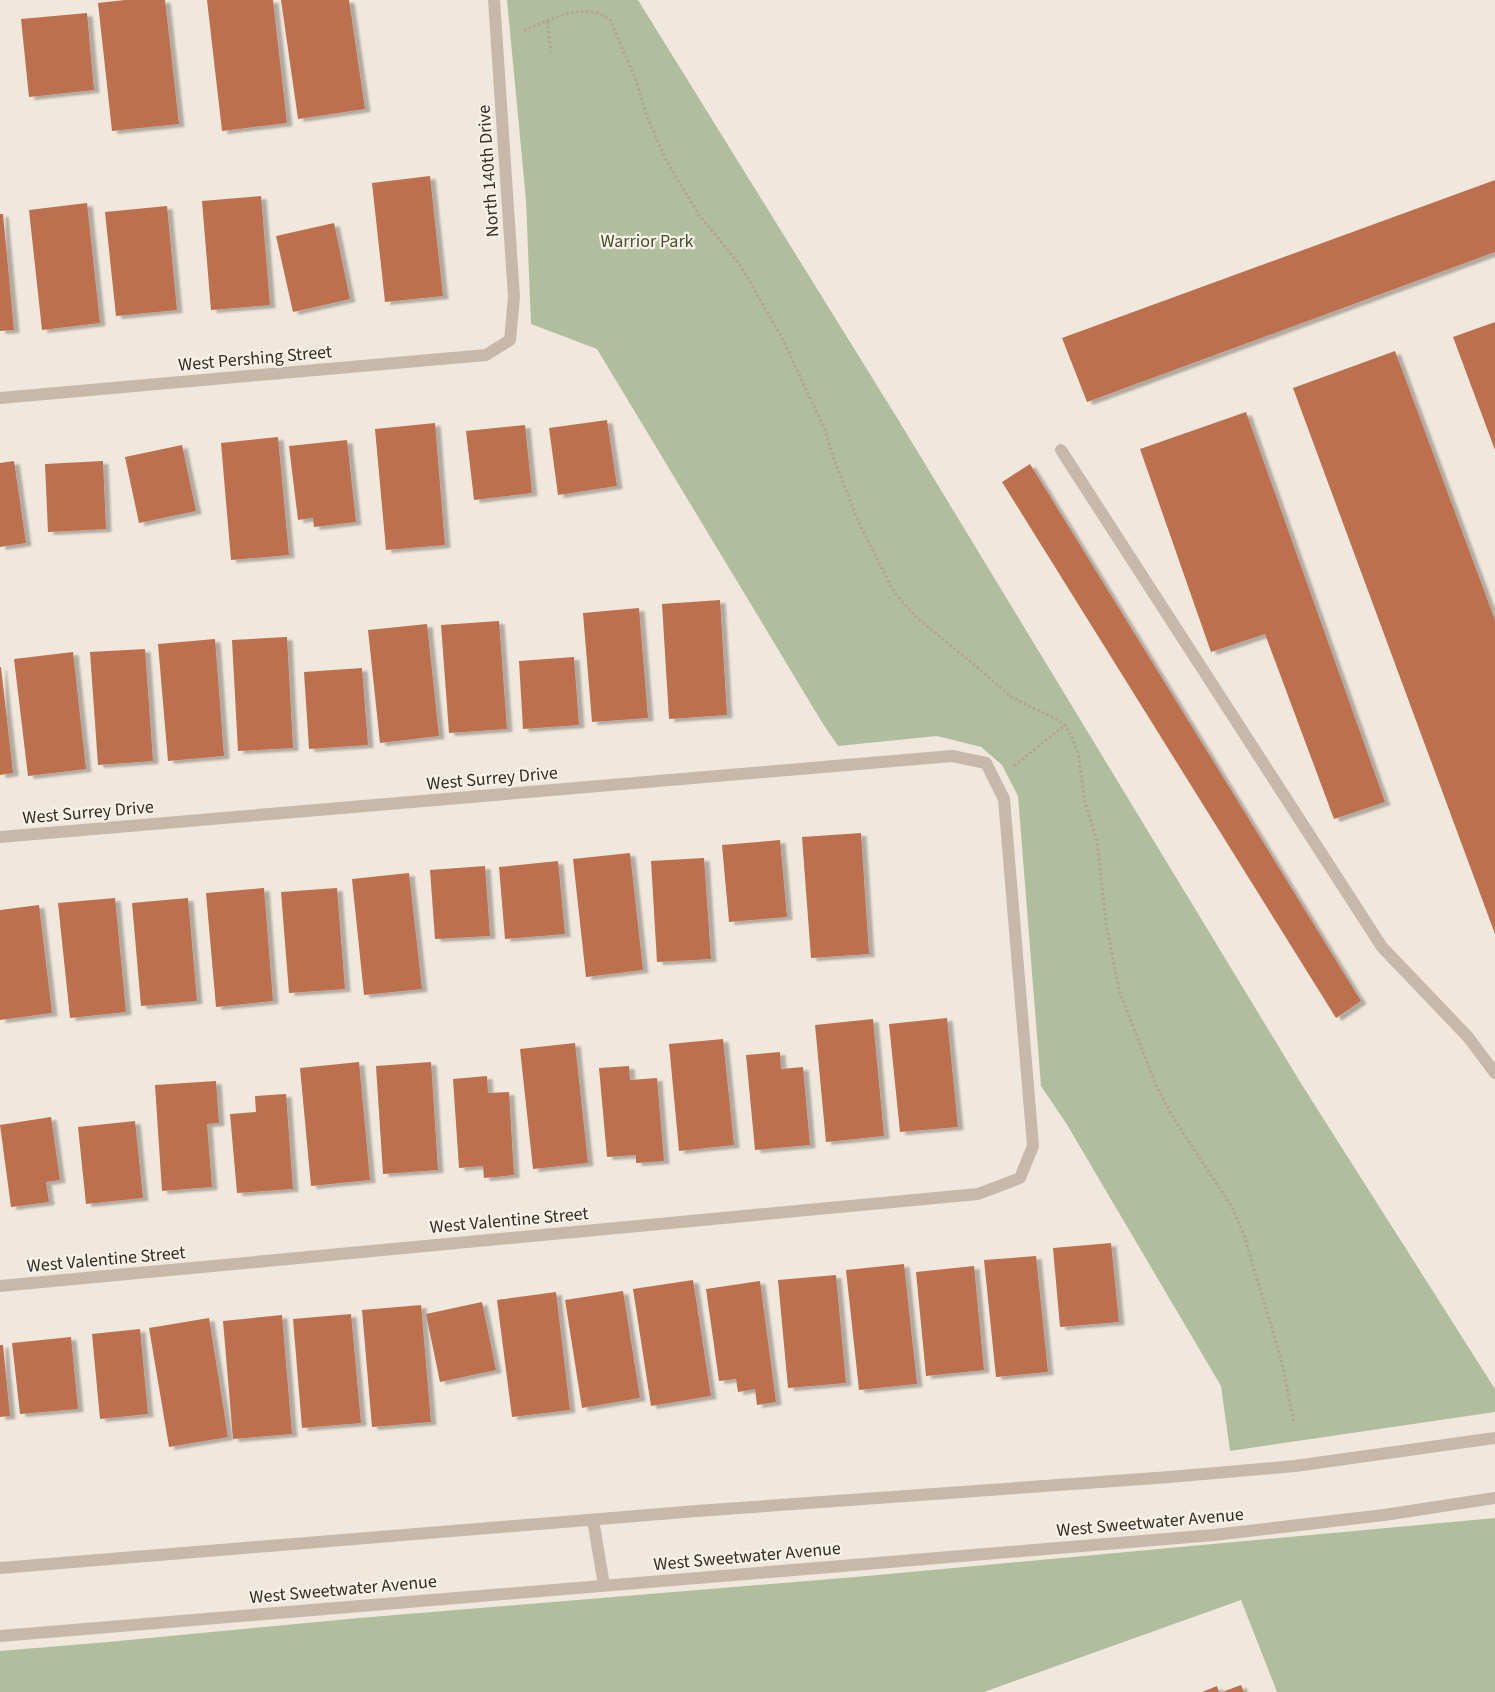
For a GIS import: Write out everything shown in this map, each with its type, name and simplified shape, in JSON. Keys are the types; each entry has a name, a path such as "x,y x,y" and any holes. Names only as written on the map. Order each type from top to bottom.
{"street":[{"name":"North 140th Drive","path":"494,0 514,298 510,340"},
{"name":"West Pershing Street","path":"0,398 486,355 510,340"},
{"path":"1061,450 1382,947 1468,1037 1495,1073"},
{"name":"West Surrey Drive","path":"0,837 952,756 986,763 1004,799 1032,1136 1032,1146 1020,1178"},
{"name":"West Valentine Street","path":"0,1286 978,1194 1020,1178"},
{"path":"0,1568 706,1510 1295,1466 1495,1438"},
{"name":"West Sweetwater Avenue","path":"0,1636 1223,1534 1384,1515 1495,1498"},
{"path":"594,1520 604,1585"}],"path":[{"path":"524,30 547,21 587,10 604,15 610,20 636,80 646,114 667,162 699,215 740,266 781,336 825,430 859,523 894,592 917,618 1011,697 1065,724 1078,753 1085,802 1097,841 1106,923 1119,990 1156,1085 1172,1116 1232,1207 1244,1235 1281,1359 1294,1423"},
{"path":"547,21 551,52"},
{"path":"1014,766 1065,724"}],"green space":[{"name":"Warrior Park","path":"507,0 638,0 899,421 1302,1085 1495,1389 1495,1412 1230,1451 1221,1386 1066,1123 1041,1086 1018,796 1002,765 981,747 937,736 838,746 597,349 531,324 526,200"},
{"path":"1495,1518 1495,1692 1277,1692 1241,1600 984,1692 0,1692 0,1651 359,1618 867,1576"}],"building":[{"path":"125,0 165,0 179,124 112,131 98,3"},
{"path":"207,0 273,0 287,123 222,131"},
{"path":"281,0 349,0 365,109 298,119"},
{"path":"87,13 94,90 29,97 21,19"},
{"path":"430,176 443,296 385,302 372,183"},
{"path":"1495,180 1495,252 1087,402 1062,338"},
{"path":"261,196 270,305 211,310 202,201"},
{"path":"87,203 100,323 42,330 29,210"},
{"path":"167,206 177,310 116,316 105,212"},
{"path":"0,214 3,214 14,330 0,331"},
{"path":"334,223 350,299 293,312 276,236"},
{"path":"1495,322 1495,450 1453,337"},
{"path":"1395,351 1495,620 1495,934 1293,388"},
{"path":"1246,412 1385,802 1334,819 1265,634 1211,652 1140,449"},
{"path":"607,420 617,486 558,495 549,428"},
{"path":"435,423 445,545 386,550 375,429"},
{"path":"525,425 532,493 474,500 466,431"},
{"path":"278,437 289,555 231,560 221,443"},
{"path":"347,440 356,522 314,527 313,518 298,520 289,446"},
{"path":"182,445 196,511 139,523 125,457"},
{"path":"14,461 26,543 0,547 0,463"},
{"path":"103,461 106,529 48,532 45,464"},
{"path":"1030,464 1361,1001 1336,1018 1002,482"},
{"path":"720,600 727,715 669,719 662,604"},
{"path":"639,608 648,718 592,722 583,613"},
{"path":"499,621 507,729 449,733 441,625"},
{"path":"427,624 439,736 380,743 368,630"},
{"path":"287,637 293,748 238,751 232,640"},
{"path":"215,639 224,756 168,761 158,644"},
{"path":"145,649 153,761 98,765 90,652"},
{"path":"73,652 86,769 28,776 14,659"},
{"path":"574,657 579,725 523,729 519,661"},
{"path":"0,667 13,773 0,775"},
{"path":"362,668 368,745 309,749 304,672"},
{"path":"861,833 869,954 811,958 802,837"},
{"path":"780,840 787,917 729,922 722,845"},
{"path":"630,853 643,970 586,977 573,859"},
{"path":"704,858 711,959 657,962 651,861"},
{"path":"558,861 565,934 505,939 499,867"},
{"path":"485,866 490,936 435,939 430,870"},
{"path":"409,873 422,989 364,995 352,879"},
{"path":"264,888 273,1001 216,1007 206,893"},
{"path":"337,888 345,989 289,993 281,892"},
{"path":"115,898 126,1012 70,1018 58,903"},
{"path":"188,898 197,1001 141,1006 132,903"},
{"path":"39,905 52,1013 0,1020 0,910"},
{"path":"947,1018 958,1127 900,1132 889,1024"},
{"path":"873,1019 884,1136 826,1142 815,1025"},
{"path":"723,1039 734,1145 679,1151 669,1044"},
{"path":"575,1043 588,1163 533,1169 520,1049"},
{"path":"780,1052 781,1069 803,1067 810,1145 755,1150 746,1055"},
{"path":"359,1062 370,1180 311,1186 300,1068"},
{"path":"431,1062 438,1170 383,1174 376,1066"},
{"path":"629,1066 630,1080 657,1078 664,1161 636,1163 636,1155 607,1157 599,1068"},
{"path":"487,1076 488,1093 509,1092 514,1175 484,1178 483,1166 459,1168 453,1079"},
{"path":"216,1081 219,1123 207,1124 212,1187 162,1191 155,1085"},
{"path":"286,1094 293,1189 237,1193 230,1114 256,1112 255,1096"},
{"path":"51,1117 60,1180 46,1182 49,1202 11,1207 0,1125"},
{"path":"135,1121 143,1198 86,1204 78,1127"},
{"path":"1111,1243 1119,1322 1060,1327 1053,1248"},
{"path":"1036,1256 1048,1372 996,1377 984,1260"},
{"path":"904,1264 917,1384 859,1390 846,1270"},
{"path":"974,1266 984,1370 926,1376 916,1272"},
{"path":"836,1275 846,1383 788,1388 778,1280"},
{"path":"693,1280 711,1396 651,1406 633,1289"},
{"path":"760,1281 776,1402 757,1405 755,1389 738,1392 736,1379 719,1381 706,1289"},
{"path":"623,1291 640,1398 582,1408 565,1300"},
{"path":"556,1292 570,1410 512,1417 497,1300"},
{"path":"482,1302 496,1370 440,1382 426,1314"},
{"path":"421,1305 431,1422 372,1427 362,1310"},
{"path":"351,1314 361,1423 302,1428 293,1319"},
{"path":"282,1315 292,1434 233,1439 223,1321"},
{"path":"209,1318 228,1437 169,1447 149,1328"},
{"path":"140,1329 148,1414 100,1419 92,1334"},
{"path":"71,1337 78,1409 20,1414 12,1343"},
{"path":"0,1345 3,1345 10,1416 0,1417"},
{"path":"1241,1685 1244,1692 1222,1692"},
{"path":"1217,1686 1219,1692 1202,1692"}]}
